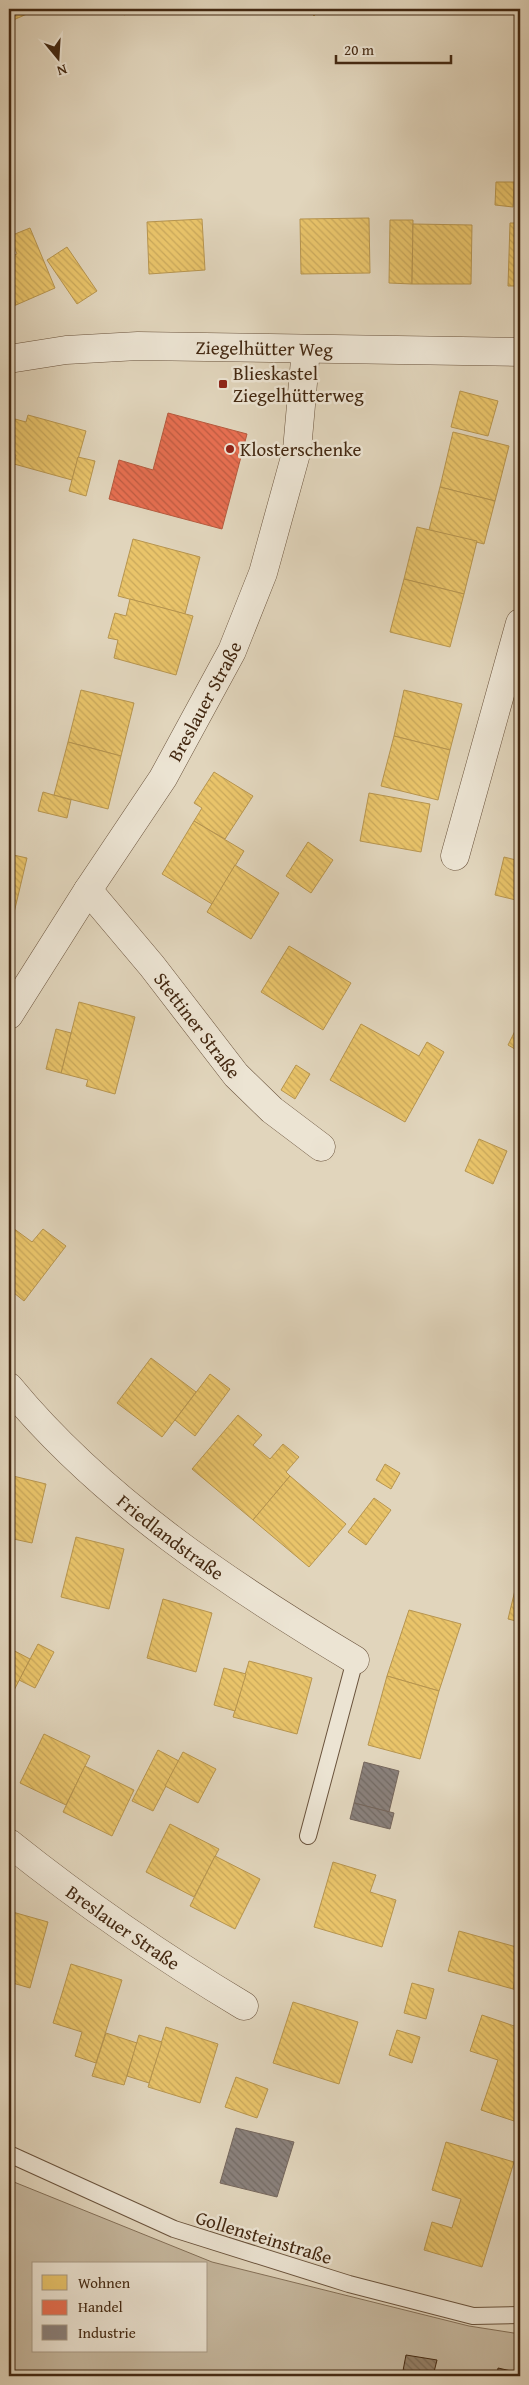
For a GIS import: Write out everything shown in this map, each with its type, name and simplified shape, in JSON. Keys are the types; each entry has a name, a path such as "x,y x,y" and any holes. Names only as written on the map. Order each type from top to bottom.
{"street":[{"name":"Ziegelhütter Weg","path":"9,359 66,350 138,346 520,352"},
{"name":"Breslauer Straße","path":"9,1015 88,890 163,778 232,651 263,573 297,450 306,348"},
{"path":"455,856 520,623"},
{"name":"Stettiner Straße","path":"88,890 152,966 236,1075 272,1110 321,1147"},
{"name":"Friedlandstraße","path":"9,1387 41,1426 103,1485 250,1594 355,1660"},
{"name":"Breslauer Straße","path":"9,1843 66,1889 174,1964 244,2006"}],"lane":[{"path":"308,1836 355,1660"},
{"name":"Gollensteinstraße","path":"9,2154 174,2229 193,2235 349,2284 473,2316 520,2315"}],"shaded area":[{"path":"9,2180 212,2262 469,2326 520,2334 520,2376 9,2376"}],"building: Wohnen":[{"path":"9,9 38,9 9,22"},
{"path":"122,9 138,9 124,15"},
{"path":"307,9 321,9 314,16"},
{"path":"496,182 514,182 513,207 495,205"},
{"path":"369,218 370,273 301,274 300,219"},
{"path":"202,219 205,270 149,274 147,222"},
{"path":"390,220 413,220 412,284 389,283"},
{"path":"510,223 520,223 520,286 508,286"},
{"path":"413,224 472,225 471,284 412,284"},
{"path":"30,228 55,288 16,305 9,287 9,257 17,254 10,236"},
{"path":"67,247 97,291 77,304 47,260"},
{"path":"9,287 16,305 9,308"},
{"path":"460,391 498,401 488,436 451,427"},
{"path":"28,415 86,431 72,480 14,464 16,455 9,453 9,441 15,419 26,422"},
{"path":"453,432 509,446 495,501 440,487"},
{"path":"78,457 95,461 86,496 69,491"},
{"path":"440,487 495,501 484,544 429,530"},
{"path":"417,527 477,541 464,594 404,579"},
{"path":"133,539 200,557 185,614 118,596"},
{"path":"404,579 464,594 450,647 390,632"},
{"path":"130,599 193,616 176,675 114,658 118,640 108,638 115,613 126,616"},
{"path":"81,690 134,703 121,756 68,742"},
{"path":"404,690 462,704 450,750 394,736"},
{"path":"394,736 450,750 438,800 381,786"},
{"path":"68,742 121,756 108,809 54,795"},
{"path":"214,772 253,796 225,839 194,821 202,808 194,803"},
{"path":"43,792 71,800 67,818 38,811"},
{"path":"369,793 430,804 421,852 360,841"},
{"path":"194,821 244,851 212,904 162,874"},
{"path":"308,842 333,860 311,893 286,876"},
{"path":"9,854 27,858 13,917 9,916"},
{"path":"504,857 520,861 520,901 495,895"},
{"path":"235,865 279,893 251,939 207,912"},
{"path":"289,946 351,983 323,1030 261,992"},
{"path":"79,1002 135,1017 115,1094 86,1086 88,1080 61,1073"},
{"path":"520,1021 520,1052 508,1045"},
{"path":"361,1024 419,1056 427,1042 444,1052 405,1122 330,1080"},
{"path":"56,1029 71,1033 61,1073 46,1069"},
{"path":"296,1065 310,1074 295,1099 281,1090"},
{"path":"479,1139 507,1151 493,1184 465,1171"},
{"path":"13,1228 32,1242 43,1229 66,1246 24,1301 9,1289 9,1233"},
{"path":"151,1358 196,1392 162,1437 117,1403"},
{"path":"210,1374 230,1389 195,1436 175,1420"},
{"path":"238,1415 262,1435 253,1445 270,1459 283,1444 299,1457 286,1472 290,1476 253,1520 192,1469"},
{"path":"385,1464 400,1473 391,1489 376,1480"},
{"path":"9,1475 46,1484 32,1543 9,1538"},
{"path":"290,1476 346,1524 309,1567 253,1520"},
{"path":"374,1498 391,1510 366,1545 348,1532"},
{"path":"76,1537 124,1549 109,1609 61,1597"},
{"path":"517,1582 520,1583 520,1622 508,1619"},
{"path":"163,1599 212,1613 196,1672 147,1658"},
{"path":"409,1610 461,1624 439,1691 387,1676"},
{"path":"38,1644 54,1652 35,1688 19,1680"},
{"path":"9,1648 30,1659 9,1700"},
{"path":"249,1661 312,1678 297,1734 233,1717"},
{"path":"224,1668 246,1674 235,1711 214,1705"},
{"path":"387,1676 439,1691 420,1759 368,1745"},
{"path":"44,1734 90,1756 66,1805 20,1783"},
{"path":"158,1750 179,1761 153,1811 132,1801"},
{"path":"183,1752 216,1769 198,1803 165,1786"},
{"path":"85,1766 134,1790 112,1836 63,1812"},
{"path":"170,1824 219,1849 194,1897 146,1872"},
{"path":"215,1856 260,1879 235,1929 190,1906"},
{"path":"333,1862 376,1875 370,1892 396,1900 382,1947 314,1927"},
{"path":"9,1911 48,1922 30,1988 9,1982"},
{"path":"459,1931 520,1948 520,1963 513,1989 448,1971"},
{"path":"520,1963 520,1992 513,1989"},
{"path":"71,1964 122,1980 96,2063 75,2056 82,2032 53,2023"},
{"path":"412,1983 434,1989 426,2019 404,2013"},
{"path":"293,2002 358,2022 339,2084 273,2063"},
{"path":"482,2015 520,2028 520,2123 481,2110 498,2060 470,2051"},
{"path":"166,2027 218,2044 200,2103 148,2087"},
{"path":"397,2030 420,2037 412,2063 389,2055"},
{"path":"106,2033 137,2043 124,2085 92,2076"},
{"path":"139,2035 162,2042 149,2083 127,2076"},
{"path":"236,2077 268,2089 257,2118 225,2107"},
{"path":"446,2142 514,2162 482,2267 424,2250 432,2222 452,2228 461,2199 432,2190"}],"building: Handel":[{"path":"168,413 247,434 222,529 109,499 119,460 153,470"}],"building: Industrie":[{"path":"364,1762 399,1771 389,1812 354,1803"},
{"path":"354,1803 394,1813 390,1829 350,1819"},
{"path":"236,2128 294,2142 277,2197 220,2183"}],"building: Sonstige":[{"path":"406,2355 437,2360 433,2376 402,2376"},
{"path":"498,2368 520,2373 520,2376 497,2376"}],"place":[{"name":"Blieskastel Ziegelhütterweg","path":"223,384"},
{"name":"Klosterschenke","path":"230,449"}]}
